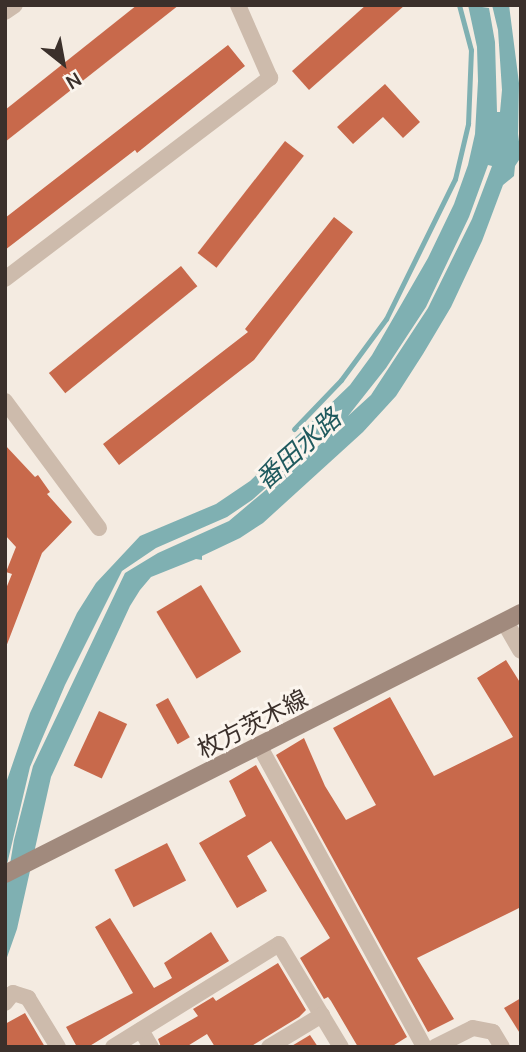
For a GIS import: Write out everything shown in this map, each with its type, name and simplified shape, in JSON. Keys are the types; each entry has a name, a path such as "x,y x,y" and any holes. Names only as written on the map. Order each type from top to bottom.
{"main road":[{"name":"枚方茨木線","path":"5,874 513,617"}],"street":[{"path":"5,12 15,5"},
{"path":"5,279 270,78 239,5"},
{"path":"5,401 99,528"},
{"path":"513,617 521,650"},
{"path":"260,747 424,1047"},
{"path":"113,1047 279,944 341,1047"},
{"path":"5,1003 13,993 28,998 58,1047"},
{"path":"269,1047 322,1015"},
{"path":"435,1047 473,1028 493,1032 502,1047"},
{"path":"141,1030 151,1047"}],"water":[{"name":"番田水路","path":"468,5 489,8 495,42 497,112 500,112 502,90 498,30 492,5 509,5 519,83 518,134 521,157 515,166 514,176 503,185 482,241 451,307 396,396 363,432 263,523 240,538 202,556 202,560 196,559 151,577 140,590 130,606 51,777 17,929 5,963 5,894 14,840 33,766 125,573 158,553 229,521 330,436 327,433 252,500 227,517 156,548 122,571 65,685 30,767 5,873 5,786 30,713 77,613 96,583 140,536 216,504 250,481 350,385 372,355 428,258 454,204 468,165 475,134 477,47","holes":["488,165 492,166 472,219 428,308 371,395 348,416 386,368 426,307 469,217"]}],"building":[{"path":"137,5 179,5 5,142 5,110"},
{"path":"366,5 405,5 309,90 292,71"},
{"path":"228,45 245,66 137,153 135,150 5,250 5,218"},
{"path":"385,84 420,122 403,138 383,117 353,144 337,127"},
{"path":"285,141 304,156 216,268 198,253"},
{"path":"334,217 353,232 254,360 119,465 103,444 248,332 245,329"},
{"path":"181,266 197,286 65,393 49,373"},
{"path":"5,445 35,477 38,475 50,492 47,494 72,522 42,553 6,647 5,591 12,574 6,572 16,547 5,535"},
{"path":"201,585 241,652 197,679 156,612"},
{"path":"506,660 521,684 521,907 417,958 454,1019 428,1032 276,755 304,738 325,786 346,820 376,805 333,728 390,697 434,776 513,737 477,678"},
{"path":"168,698 190,737 178,744 156,705"},
{"path":"99,711 127,724 102,778 74,765"},
{"path":"256,765 407,1037 391,1047 358,1047 331,1001 328,997 324,999 300,958 330,938 271,841 247,856 267,891 237,908 199,843 246,816 229,781"},
{"path":"167,843 186,880 133,907 114,870"},
{"path":"110,918 154,988 172,978 164,963 211,932 229,961 88,1047 77,1047 66,1027 133,993 95,927"},
{"path":"278,963 306,1010 299,1017 250,1047 215,1047 207,1034 186,1047 161,1047 158,1039 198,1016 193,1009 213,997 216,1001"},
{"path":"521,998 521,1035 504,1008"},
{"path":"25,1013 45,1047 5,1047 5,1024"},
{"path":"310,1035 318,1047 290,1047"}],"waterway":[{"name":"番田水路","path":"294,429 341,380 386,319 455,179 468,124 471,50 459,5"}]}
